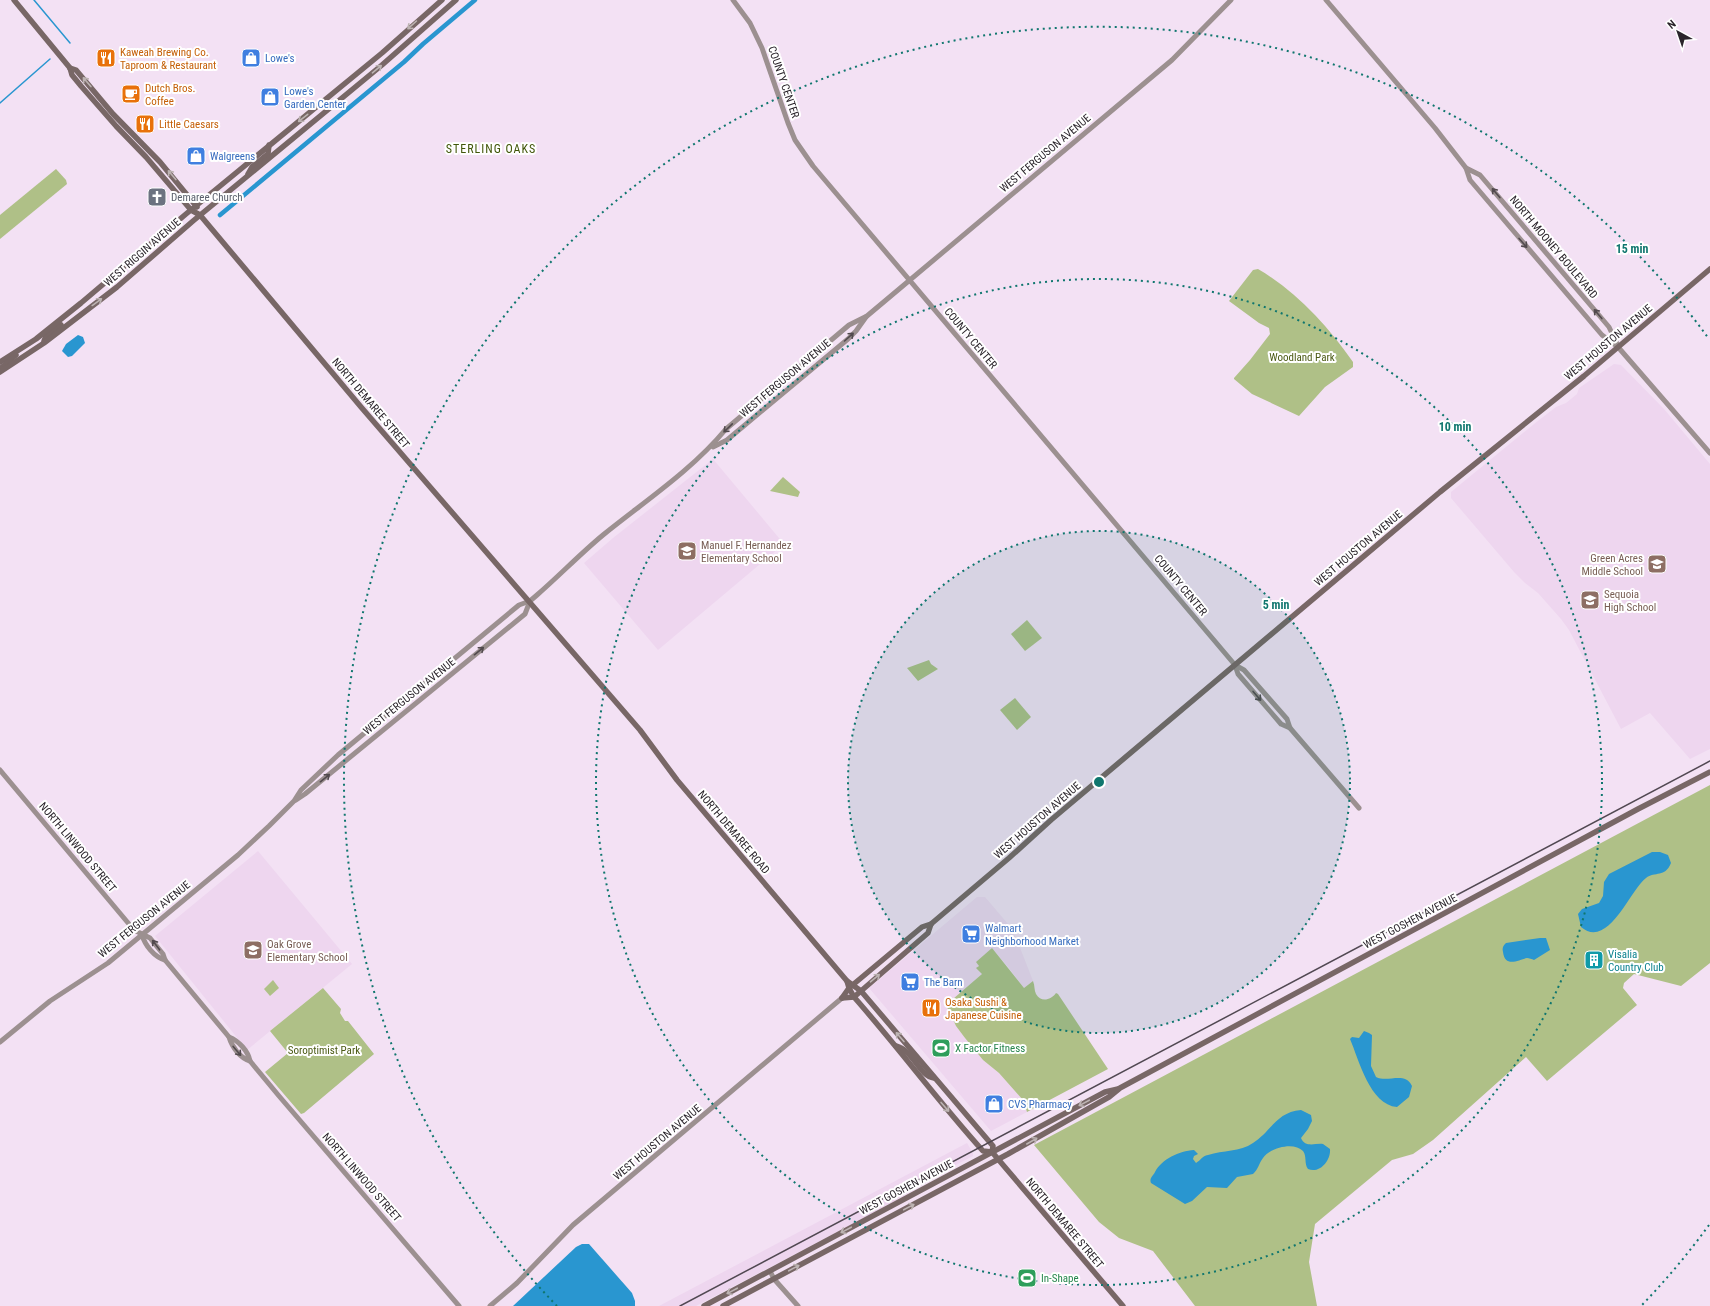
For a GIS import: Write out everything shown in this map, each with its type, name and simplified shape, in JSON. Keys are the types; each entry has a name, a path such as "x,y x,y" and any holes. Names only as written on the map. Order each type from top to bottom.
{"main road":[{"name":"NORTH DEMAREE STREET","path":"14,0 70,68 72,76 116,126 146,157 191,210 200,215 361,407 530,601"},
{"name":"WEST RIGGIN AVENUE","path":"0,362 39,336 81,303 269,145 379,56 442,0"},
{"name":"WEST RIGGIN AVENUE","path":"0,370 44,343 117,287 200,215 382,65 456,0"},
{"name":"NORTH DEMAREE STREET","path":"70,68 76,70 122,123 147,147 197,205 200,215"},
{"path":"95,102 100,104 116,122 122,123"},
{"path":"116,126 122,128 139,144 147,147"},
{"path":"246,178 252,167 268,154 269,145"},
{"name":"WEST HOUSTON AVENUE","path":"842,998 849,988 922,926 931,924 1235,664 1710,269"},
{"path":"44,343 46,336 75,314 81,303"},
{"path":"0,370 8,362 38,340 39,336"},
{"name":"NORTH DEMAREE ROAD","path":"530,601 640,730 677,780 847,981 854,996 921,1077"},
{"name":"WEST GOSHEN AVENUE","path":"723,1306 998,1160 1109,1097 1120,1088 1631,812 1710,772"},
{"name":"WEST HOUSTON AVENUE","path":"842,998 854,996 861,991 928,933 931,924"},
{"name":"NORTH DEMAREE STREET","path":"847,981 854,984 861,991 993,1146 992,1152 998,1160 1123,1306"},
{"path":"896,1046 905,1050 927,1076 934,1078"},
{"name":"NORTH DEMAREE STREET","path":"921,1077 983,1151 992,1152"},
{"name":"WEST GOSHEN AVENUE","path":"704,1306 1105,1092 1120,1088"}],"street":[{"name":"COUNTY CENTER","path":"733,0 750,24 762,48 774,78 783,111 796,140 812,166 1235,664 1244,670 1287,720 1290,728 1359,808"},
{"name":"WEST FERGUSON AVENUE","path":"710,448 727,440 807,373 856,331 867,316 1172,60 1231,0"},
{"name":"NORTH MOONEY BOULEVARD","path":"1326,0 1435,128 1466,168 1470,180 1602,335 1618,347 1710,453"},
{"name":"NORTH MOONEY BOULEVARD","path":"1466,168 1480,175 1490,186 1609,327 1618,347"},
{"name":"WEST FERGUSON AVENUE","path":"0,1042 50,1001 97,970 142,935 244,850 294,801 308,782 351,743 519,605 530,601 602,535 647,501 710,448 726,430 849,324 867,316"},
{"name":"WEST FERGUSON AVENUE","path":"294,801 306,794 525,614 530,601"},
{"name":"NORTH LINWOOD STREET","path":"0,770 134,930 142,935 144,943 159,958 164,960 229,1036 236,1040 249,1055 250,1061 459,1306"},
{"name":"WEST HOUSTON AVENUE","path":"490,1306 517,1283 573,1225 842,998"},
{"path":"770,1271 774,1279 798,1306"}],"shaded area":[{"path":"1614,364 1621,365 1664,409 1710,464 1710,749 1690,759 1650,713 1621,729 1569,630 1561,619 1538,593 1514,572 1451,498 1451,492 1534,424 1556,407 1566,403 1577,394 1579,388"},
{"name":"Manuel F. Hernandez Elementary School","path":"713,459 784,544 658,650 584,563 613,538"},
{"name":"Oak Grove Elementary School","path":"258,851 352,964 247,1050 155,936"},
{"path":"977,897 985,897 1008,924 1017,940 1033,981 1024,988 992,948 977,968 982,974 947,1005 956,1026 965,1038 983,1060 999,1073 1023,1100 1027,1112 991,1131 869,988"},
{"path":"967,1143 973,1153 973,1156 915,1186 915,1189 881,1209 696,1306 659,1306"}],"green space":[{"path":"56,169 66,180 67,184 0,239 0,215"},
{"name":"Woodland Park","path":"1258,269 1286,288 1310,310 1333,335 1353,362 1353,367 1325,387 1299,416 1252,394 1234,379 1270,334 1269,328 1259,323 1229,301 1253,270"},
{"path":"783,477 800,492 798,497 770,491"},
{"path":"1027,620 1042,638 1025,651 1011,634"},
{"path":"929,660 931,664 938,669 918,681 907,668"},
{"path":"1015,698 1031,717 1017,730 1000,710"},
{"name":"Visalia Country Club","path":"1710,785 1710,963 1681,986 1634,974 1624,983 1623,988 1637,1005 1547,1081 1526,1057 1433,1140 1413,1154 1392,1160 1315,1224 1309,1262 1317,1306 1195,1306 1153,1251 1119,1238 1099,1222 1034,1145"},
{"path":"992,948 1024,988 1033,981 1036,994 1041,999 1046,1000 1056,993 1058,994 1108,1069 1027,1112 1023,1100 999,1073 983,1060 965,1038 956,1026 946,1005 982,974 976,968 979,966 976,962"},
{"path":"273,980 279,988 270,996 264,989"},
{"name":"Soroptimist Park","path":"323,988 341,1009 340,1013 345,1021 348,1021 374,1054 301,1114 265,1072 288,1053 270,1031"}],"water":[{"path":"78,335 83,337 85,343 72,356 68,357 62,351 66,344"},
{"path":"1652,852 1660,852 1668,855 1671,863 1669,868 1666,871 1646,878 1640,884 1618,916 1609,925 1600,931 1591,932 1581,927 1578,914 1582,909 1599,903 1603,896 1604,882 1609,874"},
{"path":"1546,938 1550,950 1534,960 1527,958 1510,962 1504,957 1503,946 1506,943"},
{"path":"1364,1031 1372,1035 1371,1066 1376,1077 1386,1079 1405,1079 1412,1086 1409,1097 1397,1107 1388,1104 1380,1098 1373,1090 1362,1069 1350,1039 1352,1037 1359,1038"},
{"path":"1301,1110 1311,1115 1312,1121 1301,1138 1303,1141 1308,1144 1323,1144 1330,1149 1327,1161 1317,1170 1308,1169 1303,1151 1294,1146 1288,1146 1276,1149 1266,1154 1253,1174 1237,1177 1227,1188 1207,1187 1192,1201 1185,1204 1151,1183 1151,1178 1158,1167 1172,1156 1194,1150 1198,1154 1194,1156 1193,1159 1196,1163 1203,1157 1214,1153 1243,1148 1259,1139 1285,1114"},
{"path":"582,1244 589,1244 632,1293 635,1306 513,1306 576,1247"}],"waterway":[{"path":"34,0 70,43"},
{"path":"220,215 404,62 475,0"},
{"path":"0,103 50,59"}],"railway":[{"path":"680,1306 1710,761"}],"place":[{"name":"Kaweah Brewing Co. Taproom & Restaurant","path":"106,58"},
{"name":"Lowe's","path":"251,58"},
{"name":"Dutch Bros. Coffee","path":"131,94"},
{"name":"Lowe's Garden Center","path":"270,97"},
{"name":"Little Caesars","path":"145,124"},
{"name":"Walgreens","path":"196,156"},
{"name":"Demaree Church","path":"157,197"},
{"name":"Manuel F. Hernandez Elementary School","path":"687,551"},
{"name":"Green Acres Middle School","path":"1657,564"},
{"name":"Sequoia High School","path":"1590,600"},
{"name":"Walmart Neighborhood Market","path":"971,934"},
{"name":"Oak Grove Elementary School","path":"253,950"},
{"name":"Visalia Country Club","path":"1594,960"},
{"name":"The Barn","path":"910,982"},
{"name":"Osaka Sushi & Japanese Cuisine","path":"931,1008"},
{"name":"X Factor Fitness","path":"941,1048"},
{"name":"CVS Pharmacy","path":"994,1104"},
{"name":"In-Shape","path":"1027,1278"}],"district":[{"name":"STERLING OAKS","path":"491,149"}]}
